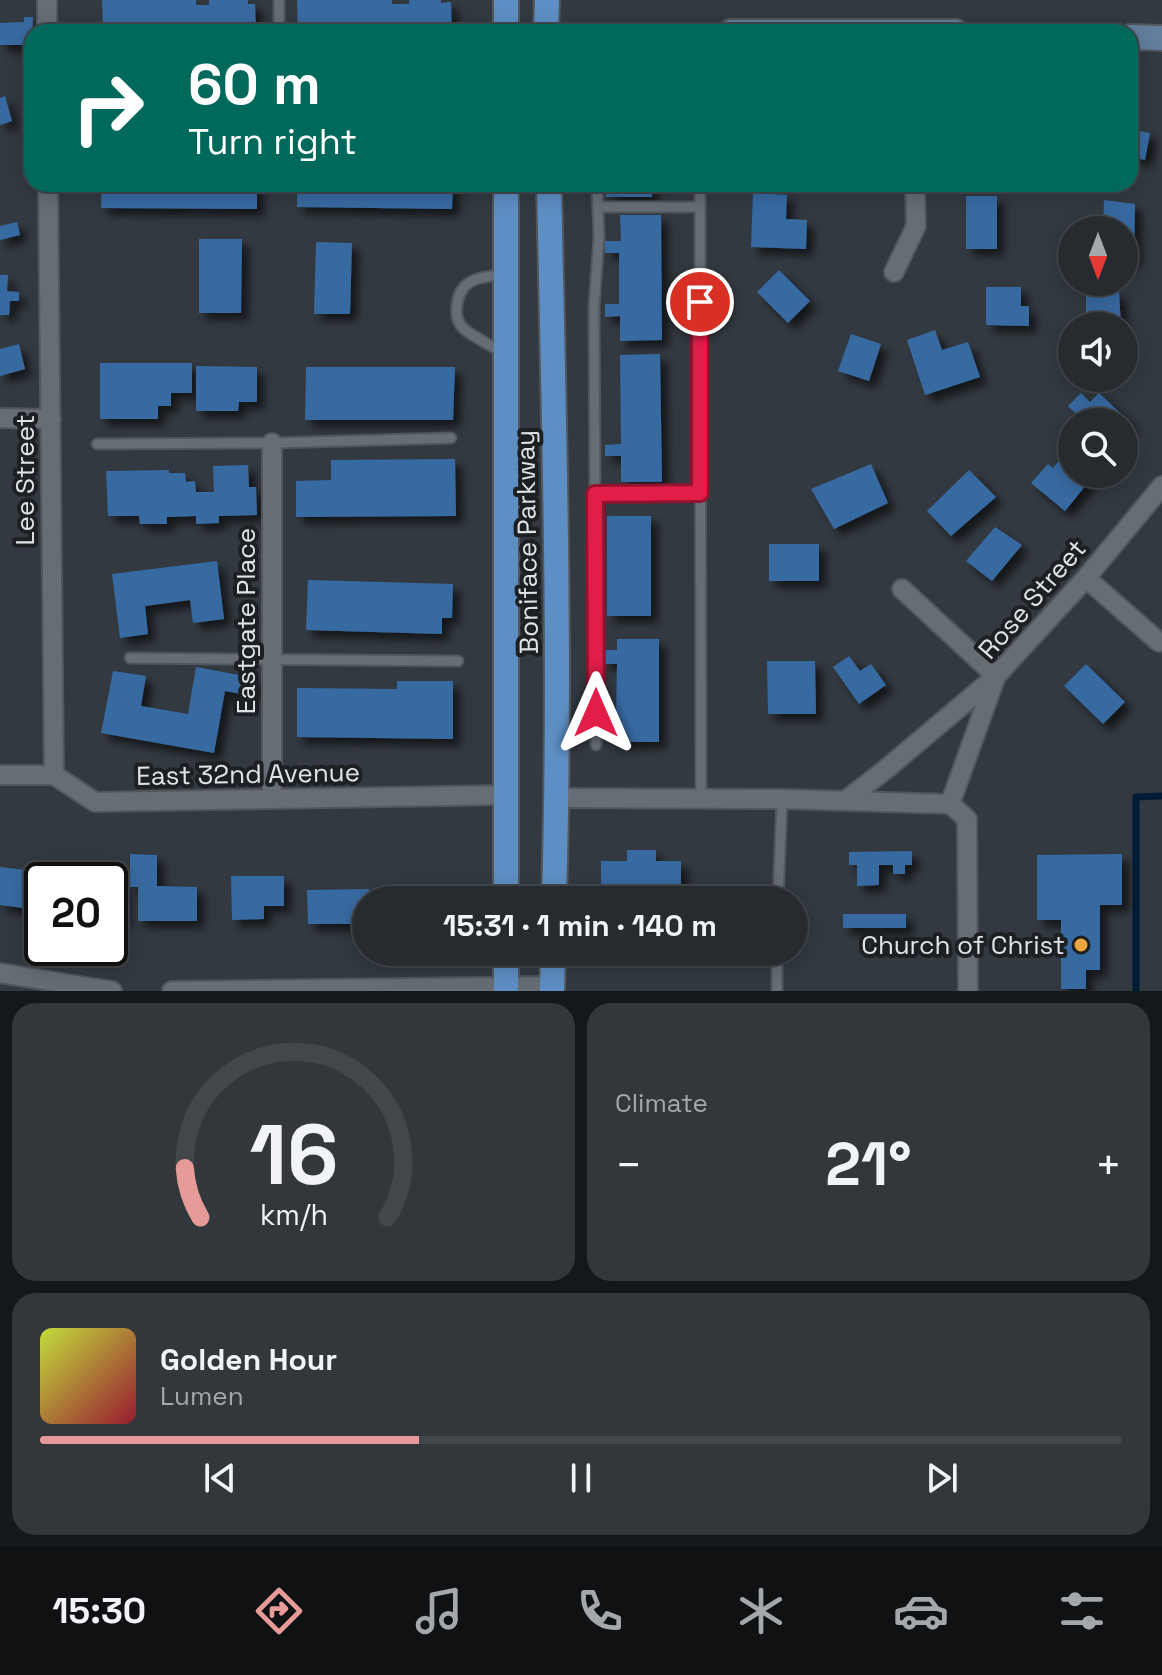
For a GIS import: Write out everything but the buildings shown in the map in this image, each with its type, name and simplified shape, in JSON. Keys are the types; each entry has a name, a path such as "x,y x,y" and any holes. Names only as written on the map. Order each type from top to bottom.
{"main road":[{"path":"506,0 506,24"},
{"path":"546,24 547,0"},
{"name":"Boniface Parkway","path":"506,192 506,886"},
{"name":"Boniface Parkway","path":"549,192 556,481 554,886"},
{"path":"506,966 506,989"},
{"path":"552,989 553,966"}],"street":[{"path":"47,0 47,24"},
{"path":"1138,37 1162,38"},
{"name":"Lee Street","path":"48,192 54,775"},
{"path":"894,272 916,226 915,192"},
{"path":"0,418 51,419"},
{"name":"Eastgate Place","path":"272,443 272,799"},
{"name":"Rose Street","path":"950,804 996,676 1086,578 1162,486"},
{"path":"1086,578 1159,642"},
{"path":"845,801 996,676 902,589"},
{"path":"0,775 54,775"},
{"name":"East 32nd Avenue","path":"54,775 95,802 506,795"},
{"path":"557,798 782,799 950,804 967,819 968,991"},
{"path":"0,973 112,991"},
{"path":"172,991 552,989"}],"lane":[{"path":"279,0 279,24"},
{"path":"596,745 594,306 599,237 597,192"},
{"path":"700,192 701,799"},
{"path":"598,207 700,207"},
{"path":"506,274 478,278 464,285 458,294 456,309 464,330 506,354"},
{"path":"97,444 451,438"},
{"path":"595,494 700,493"},
{"path":"130,658 458,661"},
{"path":"779,886 782,799"},
{"path":"777,966 777,991"}],"waterway":[{"path":"1136,991 1136,797 1162,796"}],"place":[{"name":"Church of Christ","path":"1081,945"}],"route":[{"path":"596,713 595,494 700,493 700,302"}]}
